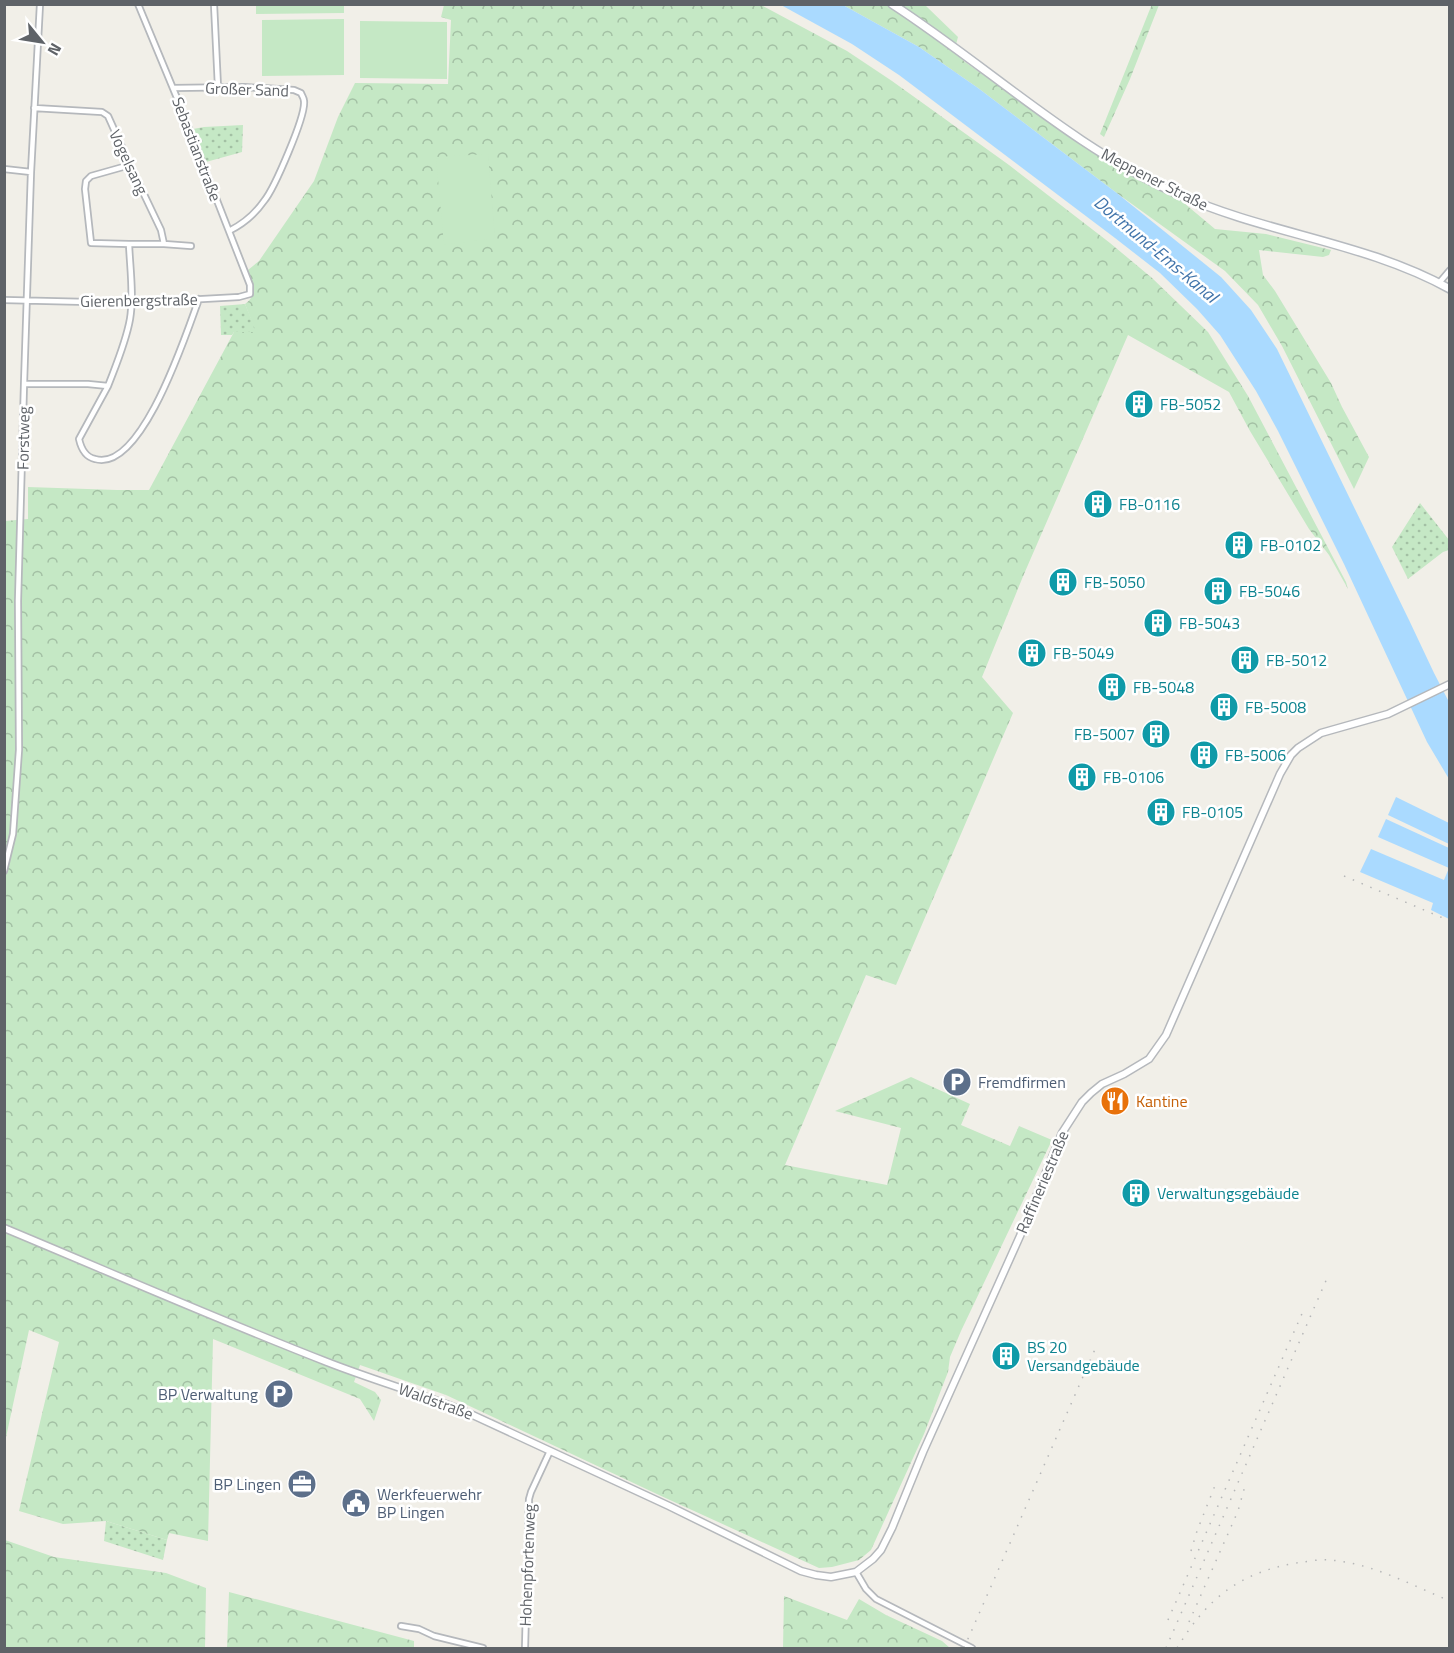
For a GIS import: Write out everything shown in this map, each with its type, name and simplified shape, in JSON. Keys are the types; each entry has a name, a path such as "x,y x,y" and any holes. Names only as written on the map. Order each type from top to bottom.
{"main road":[{"name":"Meppener Straße","path":"892,4 1090,146 1144,178 1221,212 1376,256 1416,272 1449,289"}],"street":[{"name":"Forstweg","path":"4,871 13,834 19,750 18,601 24,384 31,172 40,4"},
{"name":"Sebastianstraße","path":"138,4 250,285 250,294"},
{"path":"214,4 218,87"},
{"name":"Großer Sand","path":"172,88 218,87 294,90 301,93 304,102 297,130 266,200 243,224 229,231"},
{"name":"Vogelsang","path":"34,108 102,112 108,116 161,230 164,244"},
{"path":"130,165 91,176 86,181 91,243 192,246"},
{"path":"4,169 31,172"},
{"path":"129,244 130,319 122,350 108,387 79,439 81,448 87,455 96,460 119,454 143,427 166,385 199,298"},
{"path":"1439,283 1449,270"},
{"name":"Gierenbergstraße","path":"4,300 131,303 239,297 250,294"},
{"path":"24,384 88,384 108,387"},
{"name":"Raffineriestraße","path":"858,1570 881,1550 892,1528 923,1452 1020,1236 1062,1133 1082,1102 1091,1093 1102,1084 1149,1059 1166,1035 1285,766 1298,748 1321,733 1388,714 1449,684"},
{"name":"Waldstraße","path":"4,1228 282,1345 346,1370 441,1401 669,1506 801,1571 831,1577 858,1570"},
{"name":"Hohenpfortenweg","path":"525,1648 529,1499 550,1451"},
{"path":"858,1570 866,1589 876,1599 972,1648"},
{"path":"401,1626 483,1648"}],"green space":[{"path":"1152,4 1159,5 1104,137 1100,134"},
{"path":"256,5 344,5 344,13 256,14"},
{"path":"444,5 761,5 847,51 1009,165 1110,243 1152,278 1208,332 1248,396 1348,589 1329,555 1309,529 1229,392 1128,335 1024,574 982,677 1013,713 896,985 866,975 785,1165 887,1185 901,1128 835,1111 911,1077 970,1104 961,1125 1010,1146 1019,1126 1052,1140 961,1331 924,1434 871,1550 859,1560 832,1567 819,1568 446,1395 360,1365 354,1382 375,1392 381,1400 374,1421 360,1399 213,1339 208,1541 169,1533 167,1540 106,1521 63,1524 19,1511 59,1342 29,1330 5,1442 5,521 28,519 28,487 149,490 234,332 256,332 245,304 253,293 248,270 259,261 314,181 338,117 355,83 448,84 451,20 441,17"},
{"path":"843,5 925,5 958,37 954,52 965,62 1059,128 1143,180 1178,198 1215,229 1266,234 1331,250 1329,255 1323,257 1259,250 1263,275 1331,383 1369,457 1354,489 1282,346 1258,305 1225,271 1118,194 978,88 919,47"},
{"path":"344,19 344,75 262,76 262,20"},
{"path":"360,21 447,22 447,79 360,78"},
{"path":"243,125 242,152 206,162 193,129"},
{"path":"488,154 495,238 444,245 436,157"},
{"path":"245,304 257,332 234,332 232,335 221,335 220,306"},
{"path":"1420,503 1449,540 1449,550 1443,552 1408,579 1392,547"},
{"path":"106,1521 167,1540 163,1560 104,1541"},
{"path":"5,1540 54,1557 166,1573 206,1588 205,1648 5,1648"},
{"path":"229,1592 414,1641 414,1648 227,1648"},
{"path":"784,1596 847,1620 859,1599 886,1615 942,1641 950,1648 783,1648"}],"water":[{"name":"Dortmund-Ems-Kanal","path":"781,5 843,5 919,47 978,88 1118,194 1221,277 1251,310 1277,349 1449,702 1449,779 1427,742 1344,564 1278,431 1256,391 1220,335 1160,273 899,75 852,44"},
{"path":"1396,797 1449,823 1449,844 1388,815"},
{"path":"1386,819 1449,848 1449,868 1378,837"},
{"path":"1371,849 1444,880 1449,868 1449,919 1431,910 1433,903 1360,872"}],"railway":[{"path":"1344,876 1450,921"},
{"path":"1166,1648 1328,1276"},
{"path":"1168,1620 1304,1309"},
{"path":"964,1648 1096,1347"},
{"path":"1191,1551 1216,1483"},
{"path":"1189,1622 1238,1511 1245,1486"},
{"path":"1177,1648 1200,1615 1226,1591 1257,1574 1296,1563 1324,1560 1359,1565 1390,1575 1450,1601"}],"place":[{"name":"FB-5052","path":"1139,404"},
{"name":"FB-0116","path":"1098,504"},
{"name":"FB-0102","path":"1239,545"},
{"name":"FB-5050","path":"1063,582"},
{"name":"FB-5046","path":"1218,591"},
{"name":"FB-5043","path":"1158,623"},
{"name":"FB-5049","path":"1032,653"},
{"name":"FB-5012","path":"1245,660"},
{"name":"FB-5048","path":"1112,687"},
{"name":"FB-5008","path":"1224,707"},
{"name":"FB-5007","path":"1156,734"},
{"name":"FB-5006","path":"1204,755"},
{"name":"FB-0106","path":"1082,777"},
{"name":"FB-0105","path":"1161,812"},
{"name":"Fremdfirmen","path":"957,1082"},
{"name":"Kantine","path":"1115,1101"},
{"name":"Verwaltungsgebäude","path":"1136,1193"},
{"name":"BS 20 Versandgebäude","path":"1006,1356"},
{"name":"BP Verwaltung","path":"279,1394"},
{"name":"BP Lingen","path":"302,1484"},
{"name":"Werkfeuerwehr BP Lingen","path":"356,1503"}]}
